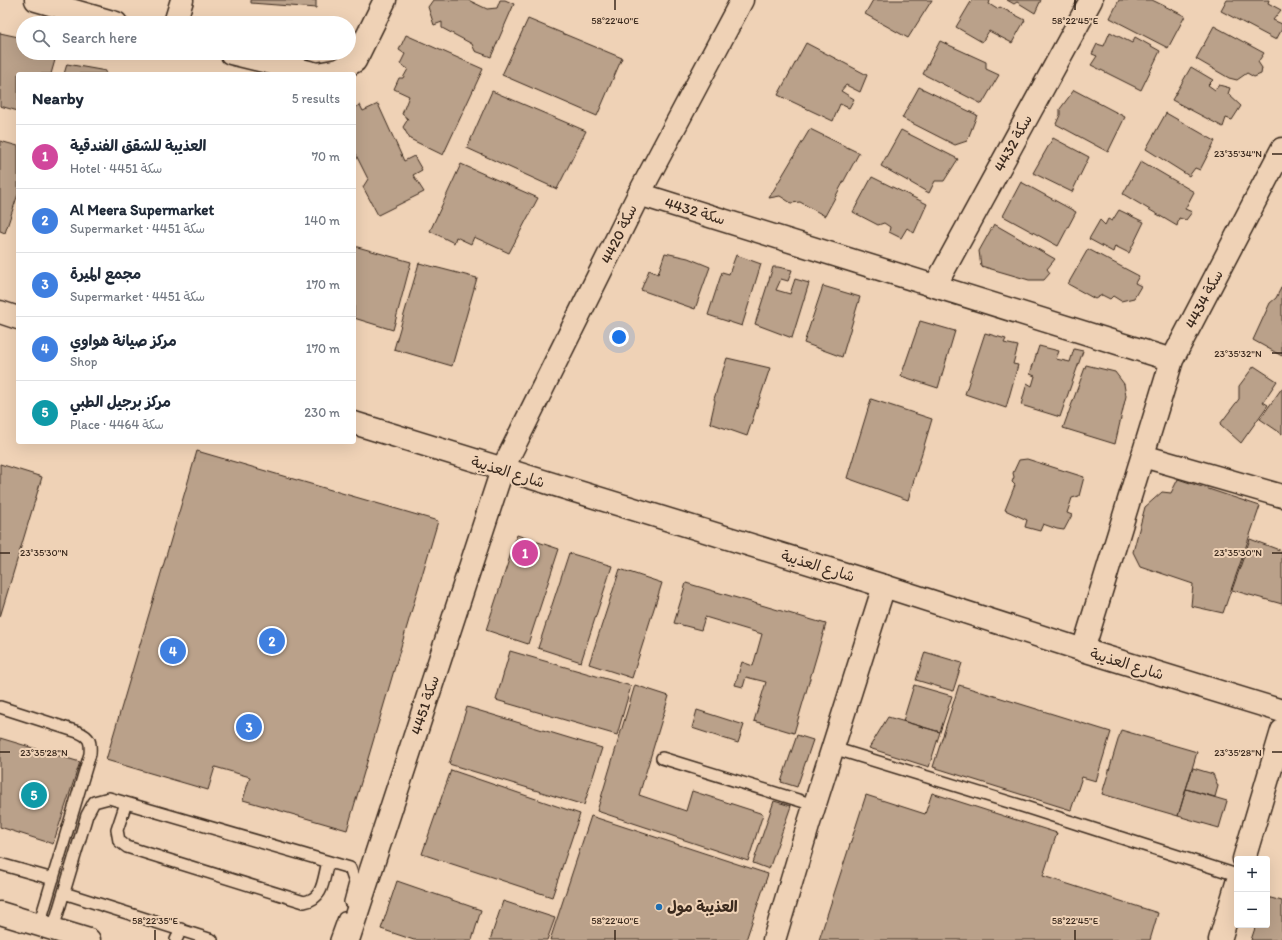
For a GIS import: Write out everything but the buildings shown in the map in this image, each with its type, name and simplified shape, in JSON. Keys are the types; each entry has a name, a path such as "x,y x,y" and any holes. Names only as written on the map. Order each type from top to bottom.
{"street":[{"path":"36,0 92,16"},
{"path":"177,16 182,0"},
{"path":"356,59 385,0"},
{"name":"سكة 4420","path":"502,470 639,194 742,0"},
{"name":"سكة 4432","path":"935,286 1091,0"},
{"path":"259,60 309,72"},
{"path":"328,72 339,70 355,60"},
{"name":"سكة 4434","path":"1083,650 1172,360 1282,149"},
{"name":"سكة 4432","path":"639,194 1172,360"},
{"path":"0,312 16,317"},
{"name":"شارع العذيبة","path":"356,424 502,470 884,586 1083,650 1282,711"},
{"path":"1143,456 1282,496"},
{"name":"سكة 4451","path":"348,940 502,470"},
{"path":"774,940 814,805 884,586"},
{"path":"1245,856 1282,731"},
{"path":"1220,940 1234,892"},
{"path":"0,913 89,940"}],"lane":[{"path":"0,707 78,732 87,736 91,743 90,754 53,879 46,927"},
{"path":"833,748 1022,806 1234,874"},
{"path":"662,758 814,805"},
{"path":"46,927 64,893 87,815 94,802 109,798 350,868 354,883 352,897 336,940"},
{"path":"126,803 117,830 119,840 127,847 304,902 313,901 319,895 328,862"},
{"path":"0,864 53,879"},
{"path":"64,893 212,940"},
{"path":"176,940 181,929"}],"place":[{"name":"العذيبة للشقق الفندقية","path":"525,553"},
{"name":"Al Meera Supermarket","path":"272,641"},
{"name":"مركز صيانة هواوي","path":"173,651"},
{"name":"مجمع الميرة","path":"249,727"},
{"name":"مركز برجيل الطبي","path":"34,795"},
{"name":"العذيبة مول","path":"659,907"}]}
